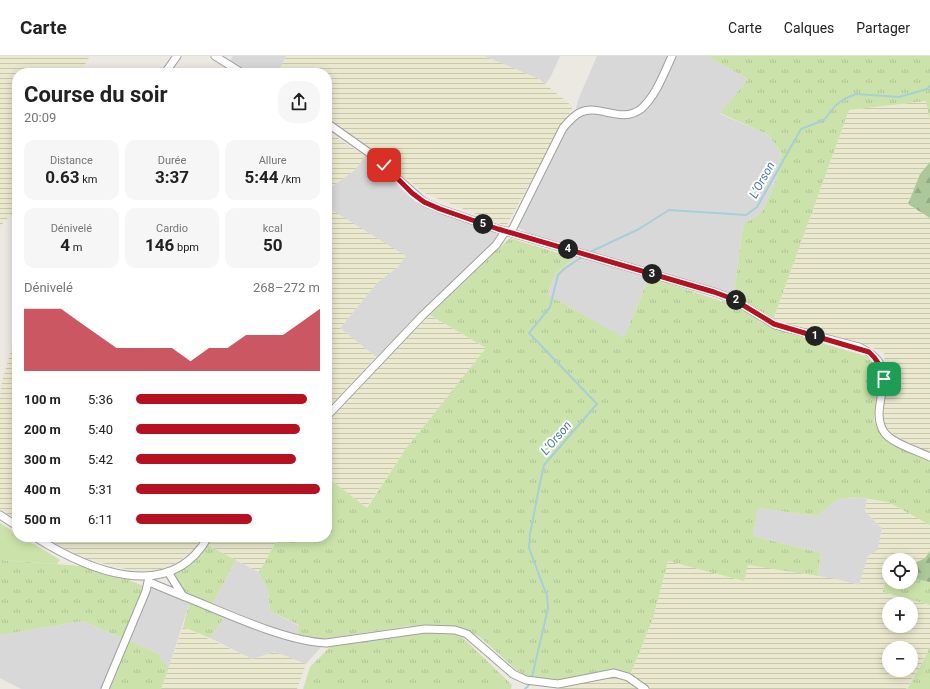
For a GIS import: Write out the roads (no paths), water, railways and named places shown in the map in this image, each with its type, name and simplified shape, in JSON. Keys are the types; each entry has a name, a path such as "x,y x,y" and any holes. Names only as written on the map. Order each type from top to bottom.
{"street":[{"path":"169,68 177,56"},
{"path":"215,56 234,68"},
{"path":"332,411 422,316 496,245 505,232 512,230 563,128 570,120 582,112 594,111 622,115 637,112 652,96 672,56"},
{"path":"332,127 368,152 424,202 508,232 714,292 733,299 774,324 869,352 876,358 881,367 884,379 879,419 884,432 899,443 930,457"},
{"path":"0,515 12,523"},
{"path":"43,542 62,553 84,563 119,573 149,579 183,596 240,619 310,642 326,643 424,629 455,630 467,634 513,674 537,683 558,684 614,673 628,676 646,689"},
{"path":"105,689 149,579 168,572 194,556 204,542"},
{"path":"168,572 183,596"}],"waterway":[{"name":"L’Orson","path":"590,252 639,229 669,210 746,215 757,207 801,129 824,120 835,106 844,99 856,94 899,97 927,89 930,86"},
{"name":"L’Orson","path":"532,677 548,608 547,596 529,548 530,534 544,465 597,404 529,333 550,307 558,275 582,257"},
{"name":"L’Orson","path":"525,689 529,685"}]}
